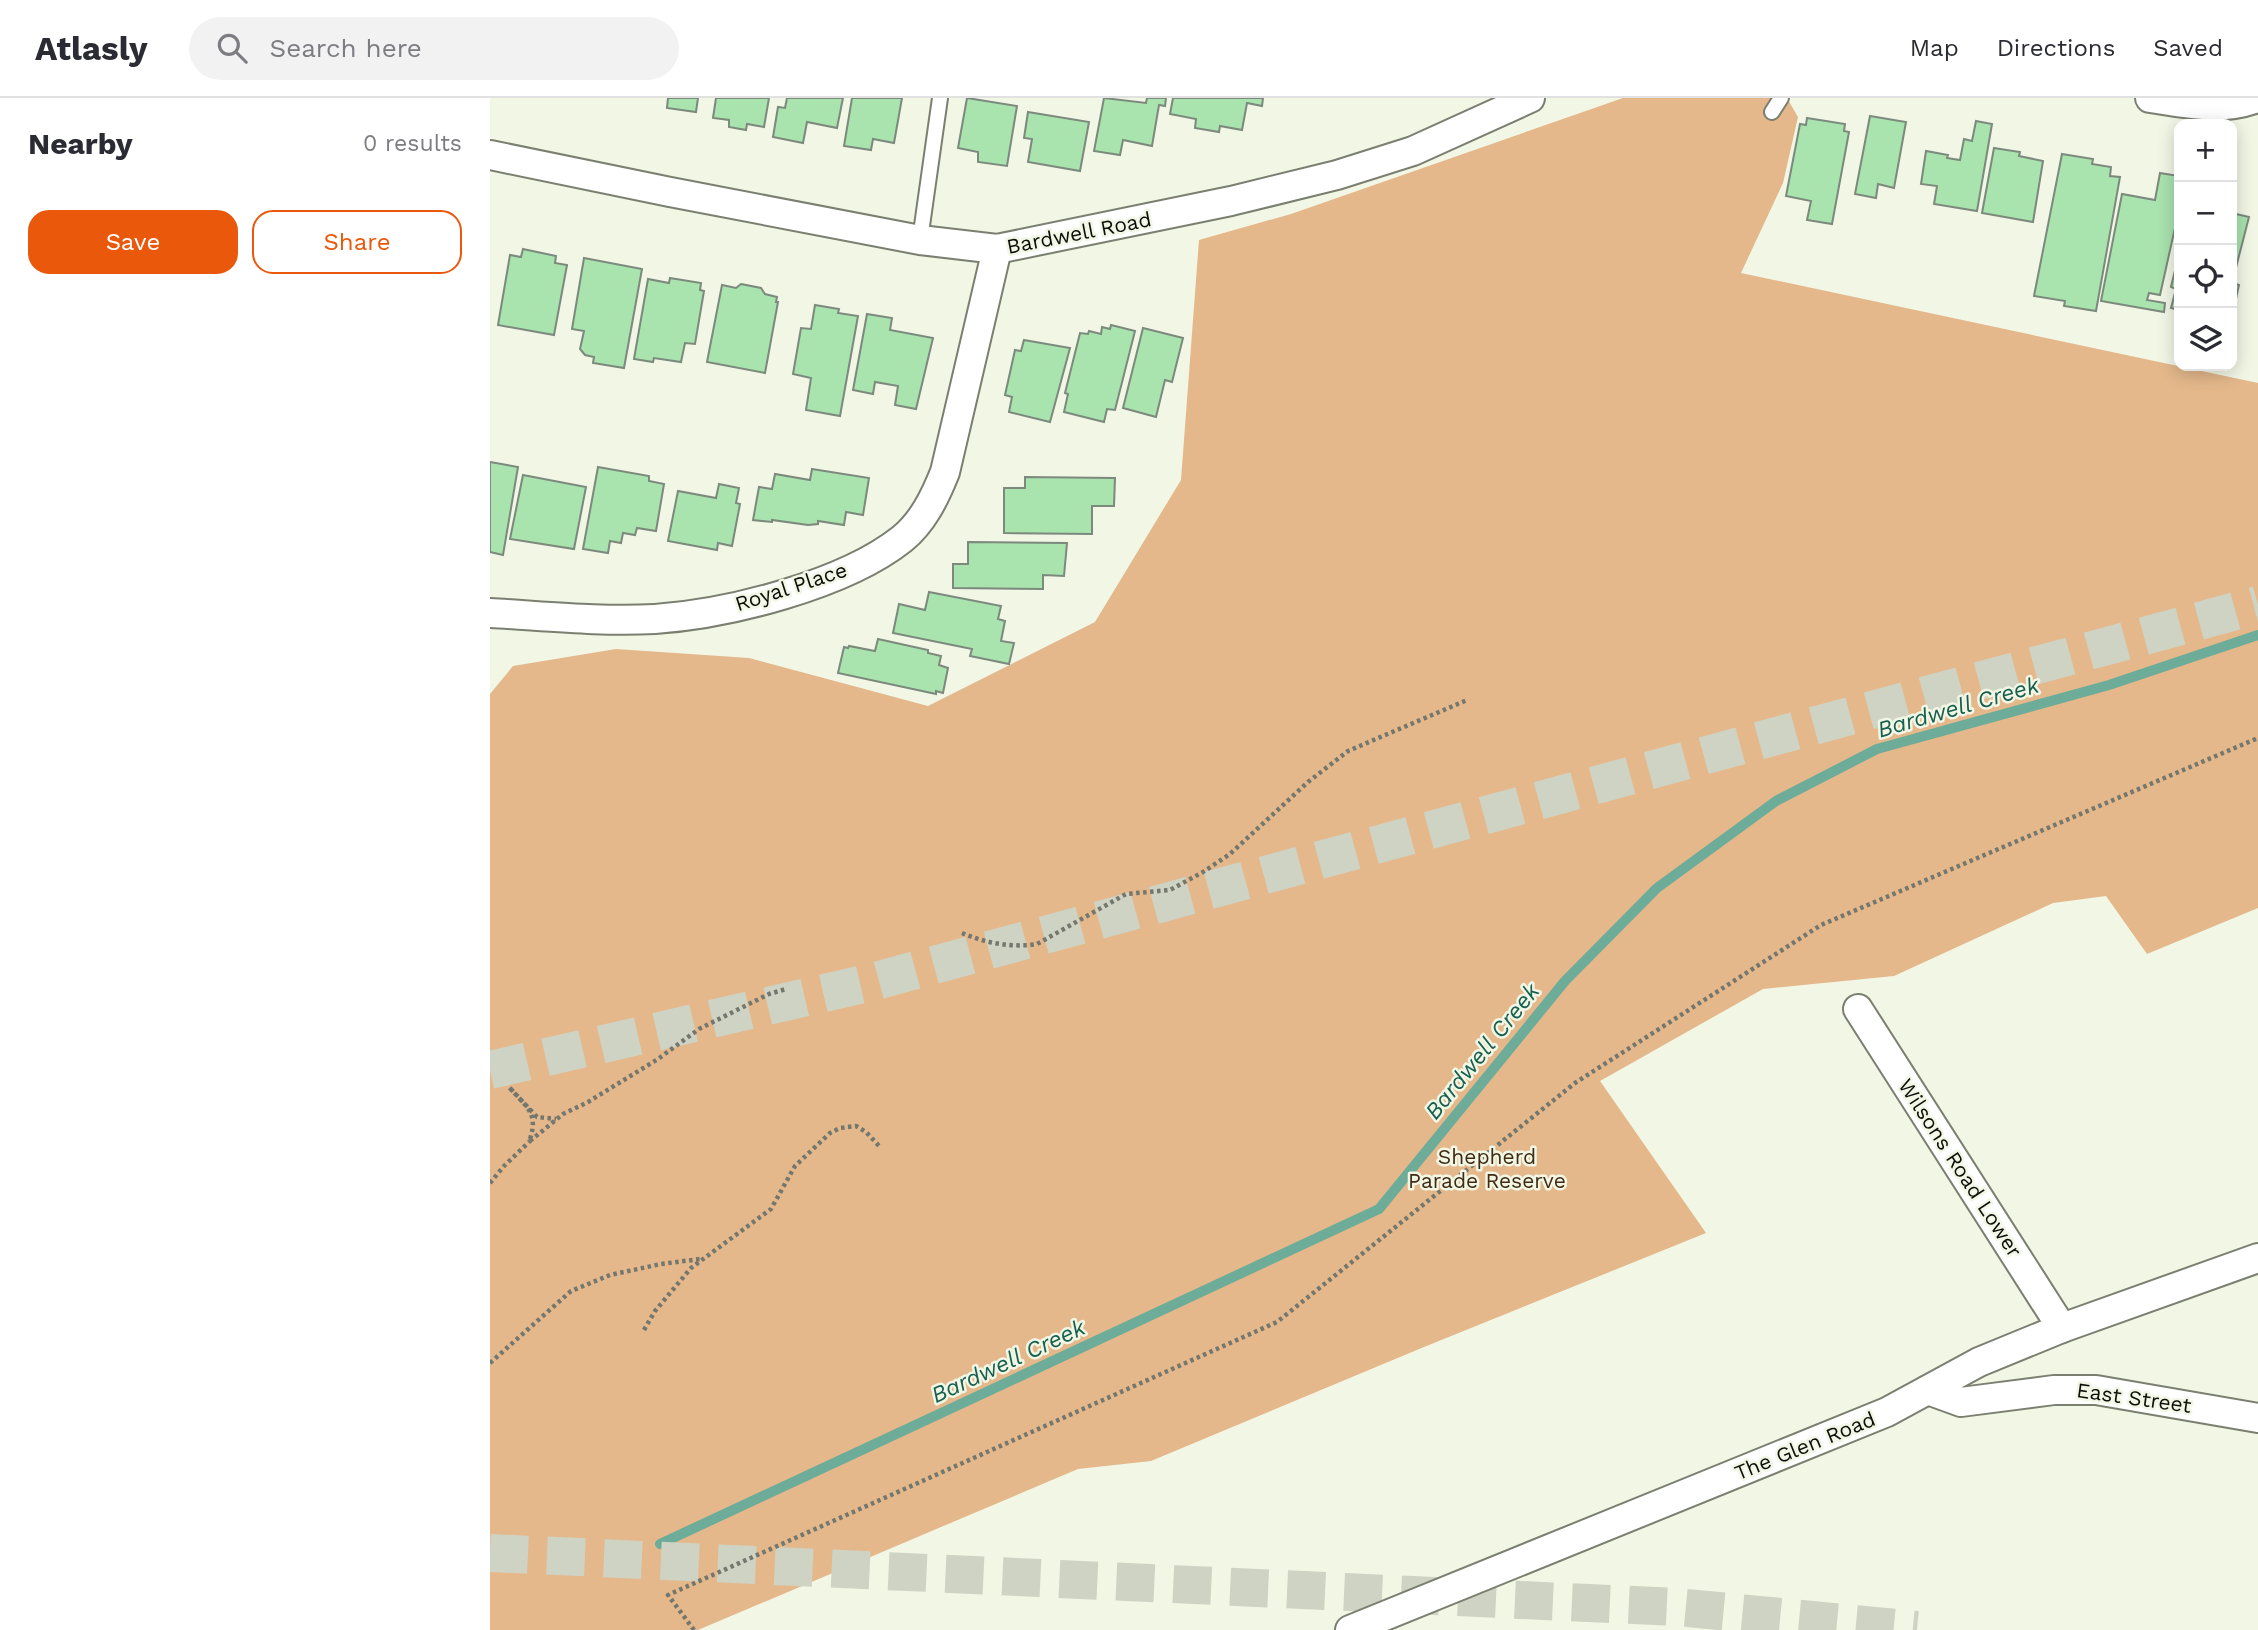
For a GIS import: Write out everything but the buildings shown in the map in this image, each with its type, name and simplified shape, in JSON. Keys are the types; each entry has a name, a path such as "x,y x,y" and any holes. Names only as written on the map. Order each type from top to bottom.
{"street":[{"name":"Bardwell Road","path":"490,155 920,240 997,250 1217,204 1337,175 1413,151 1530,98"},
{"path":"2150,98 2216,107 2256,98"},
{"name":"Royal Place","path":"490,613 609,620 699,614 761,601 810,585 864,562 902,539 919,521 933,500 945,472 997,250"},
{"name":"Wilsons Road Lower","path":"1858,1009 2062,1328"},
{"name":"The Glen Road","path":"1350,1630 1887,1412 1979,1362 2062,1328 2258,1258"},
{"name":"East Street","path":"1928,1390 1961,1402 2054,1390 2086,1389 2258,1418"}],"lane":[{"path":"920,240 940,98"},
{"path":"1772,112 1781,98"}],"path":[{"path":"962,933 987,942 1027,946 1037,944 1126,894 1170,890 1230,854 1308,782 1348,751 1466,700"},
{"path":"694,1630 668,1595 1277,1322 1575,1083 1821,925 2258,738"},
{"path":"530,1141 564,1114 658,1059 699,1029 769,994 786,989"},
{"path":"490,1183 504,1166 556,1118 537,1117 509,1087 534,1118 530,1141"},
{"path":"644,1330 655,1311 691,1268 771,1209 795,1166 831,1133 840,1128 856,1126 866,1132 881,1148"},
{"path":"490,1363 571,1291 610,1275 660,1264 701,1259"}],"green space":[{"name":"Shepherd Parade Reserve","path":"1623,98 1787,98 1798,117 1783,183 1741,273 2174,365 2174,371 2202,371 2258,383 2258,908 2147,954 2106,896 2053,903 1894,976 1763,989 1600,1081 1706,1233 1151,1461 1078,1469 698,1630 490,1630 490,694 513,666 616,649 749,658 928,706 1095,622 1181,480 1199,240 1291,214"}],"waterway":[{"name":"Bardwell Creek","path":"660,1544 1379,1209 1565,981 1657,888 1776,801 1877,749 2109,685 2258,635"}],"tunnel":[{"path":"490,1070 868,983 2258,605"},
{"path":"490,1553 1676,1607 1917,1630"}]}
